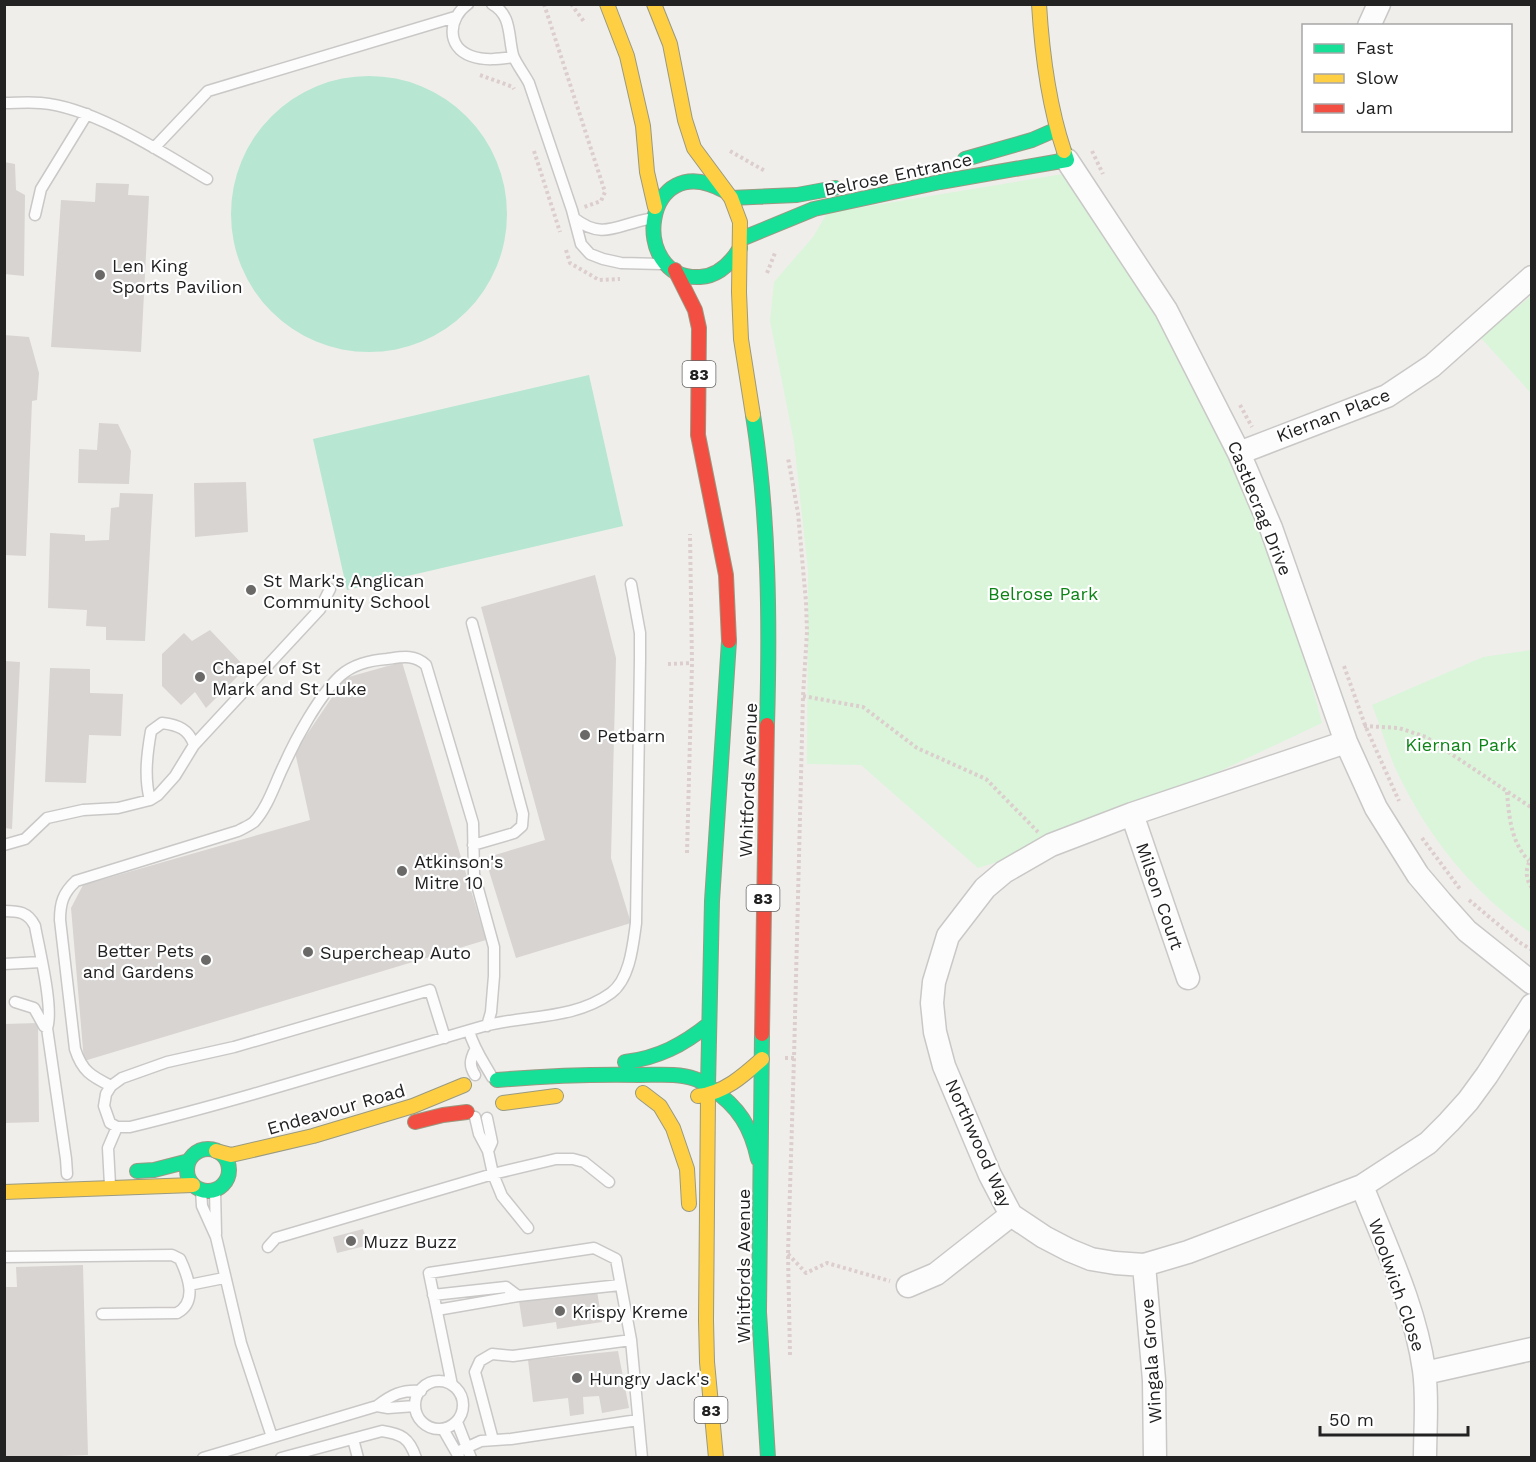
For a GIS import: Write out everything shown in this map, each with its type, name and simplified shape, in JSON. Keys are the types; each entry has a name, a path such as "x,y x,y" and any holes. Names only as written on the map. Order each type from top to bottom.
{"main road":[{"name":"Whitfords Avenue","path":"608,4 627,56 640,110 654,213 655,242 695,310 699,328 698,435 726,575 729,634 728,687 712,902 709,1024 706,1310 707,1362 716,1458"},
{"name":"Whitfords Avenue","path":"654,4 670,44 682,110 694,148 728,195 740,222 741,339 759,452 766,535 768,695 763,886 759,1312 768,1458"},
{"name":"Castlecrag Drive","path":"1039,4 1042,59 1055,130 1067,160"},
{"name":"Belrose Entrance","path":"947,164 1032,140 1055,130"},
{"name":"Belrose Entrance","path":"741,244 814,209 940,182 1067,160"},
{"path":"654,213 668,191 691,182 715,185 728,195"},
{"name":"Belrose Entrance","path":"728,195 796,195 845,186"},
{"path":"671,267 693,276 714,275 726,268 737,256 741,244"},
{"path":"527,1079 535,1070 632,1062 662,1055 681,1046 709,1024"},
{"path":"684,1095 710,1091 739,1079 762,1059"},
{"path":"495,1078 504,1091 500,1110 476,1116 461,1099 464,1085 481,1074 495,1078 527,1079 554,1075 677,1075 697,1080 710,1091 727,1099 743,1118 754,1141 761,1169"},
{"name":"Endeavour Road","path":"216,1151 231,1155 313,1136 413,1106 464,1085"},
{"path":"664,1094 638,1093 660,1106 673,1128 687,1169 689,1218"},
{"path":"503,1103 574,1094"},
{"name":"Endeavour Road","path":"402,1126 443,1115 476,1116"},
{"path":"4,1192 203,1188 223,1184 227,1178 226,1162 216,1151 200,1151 189,1161 153,1170 104,1172"},
{"path":"189,1161 188,1176 203,1188"},
{"path":"227,1178 245,1172"},
{"path":"692,1287 706,1310"}],"street":[{"path":"1370,24 1379,4"},
{"name":"Castlecrag Drive","path":"1067,160 1166,310 1239,453 1271,528 1346,742 1376,808 1418,875 1467,931 1532,983"},
{"name":"Kiernan Place","path":"1239,453 1387,396 1432,366 1532,277"},
{"name":"Northwood Way","path":"1346,742 1132,813 1051,845 1004,872 985,888 948,936 934,982 932,1003 935,1032 944,1066 990,1176 1011,1215 1069,1250 1114,1263 1143,1265 1188,1252 1362,1186 1428,1143 1449,1122 1487,1075 1532,1005"},
{"name":"Milson Court","path":"1132,813 1188,978"},
{"name":"Woolwich Close","path":"1362,1186 1419,1339 1425,1373 1425,1458"},
{"path":"908,1286 936,1274 1011,1215"},
{"name":"Wingala Grove","path":"1143,1265 1154,1380 1155,1458"},
{"path":"1425,1373 1532,1349"}],"lane":[{"path":"468,4 455,17 453,35 456,44 470,56 487,59 513,57"},
{"path":"492,4 502,12 507,21 513,57 529,83 581,244 590,254 621,263 671,267"},
{"path":"154,148 208,91 455,17"},
{"path":"4,104 43,103 87,114 154,148 207,179"},
{"path":"35,214 42,189 87,114"},
{"path":"573,214 585,227 605,231 617,229 654,213"},
{"path":"445,1038 430,990 234,1047 167,1062 122,1078 111,1086 106,1094 104,1106 110,1123 117,1127 130,1127 176,1116 487,1026 564,1013 590,1005 612,993 624,976 633,945 636,922 640,633 631,584"},
{"path":"4,844 25,839 47,818 83,810 118,808 150,800 158,795 175,776 194,746 320,609 330,589"},
{"path":"472,623 523,814 522,826 514,833 473,846"},
{"path":"111,1086 93,1077 80,1065 75,1049 60,920 60,904 66,890 76,881 238,831 253,823 262,810 288,755 322,698 341,675 359,664 382,659 409,657 419,659 426,665 473,823 474,874 494,947 495,976 487,1026"},
{"path":"150,800 147,786 151,731 162,723 180,726 191,736 194,746"},
{"path":"4,911 24,912 35,926 46,995 49,1022 47,1028 66,1159 66,1173"},
{"path":"4,964 41,962"},
{"path":"15,1002 34,1008 47,1028"},
{"path":"469,1031 475,1050 482,1055 495,1078"},
{"path":"475,1050 470,1059 471,1068 476,1076"},
{"path":"476,1116 492,1142 488,1151 493,1174 502,1196 528,1228"},
{"path":"110,1189 104,1172 108,1148 117,1127"},
{"path":"268,1247 276,1238 493,1174 556,1160 573,1159 584,1162 609,1182"},
{"path":"203,1188 216,1204 216,1237 224,1278 241,1343 272,1437"},
{"path":"448,1384 449,1370 429,1273 594,1248 616,1259 631,1340 642,1457 630,1458"},
{"path":"4,1257 172,1255 180,1259 189,1285 189,1300 185,1309 177,1313 102,1314"},
{"path":"189,1285 224,1278"},
{"path":"437,1310 518,1296 620,1285"},
{"path":"434,1295 506,1287 518,1296"},
{"path":"492,1440 475,1372 480,1361 486,1356 492,1354 513,1356 631,1340"},
{"path":"431,1383 448,1384 461,1396 463,1402 463,1409 457,1422 443,1429 424,1424 415,1406 421,1391 431,1383"},
{"path":"203,1458 377,1406 389,1396 409,1390 421,1391"},
{"path":"377,1406 388,1408 415,1406"},
{"path":"443,1429 458,1455 467,1446 492,1440 638,1420"},
{"path":"457,1422 471,1458"},
{"path":"281,1458 381,1431 395,1433 406,1438 416,1458"},
{"path":"353,1439 358,1458"}],"path":[{"path":"531,141 555,216 573,214 602,201 605,192 544,4"},
{"path":"571,4 588,27"},
{"path":"475,73 513,87 516,98"},
{"path":"724,146 732,153 766,171"},
{"path":"767,276 773,255 778,249"},
{"path":"788,457 798,513 806,602 807,632 803,696 863,706 917,748 986,778 1051,845"},
{"path":"687,864 692,663 690,530"},
{"path":"668,664 692,663"},
{"path":"1346,742 1365,725 1399,728 1426,737 1532,808"},
{"path":"1508,792 1509,817 1515,839 1530,859 1527,877 1532,888"},
{"path":"790,1359 788,1254 794,1058"},
{"path":"788,1254 806,1273 827,1263 908,1286"}],"green space":[{"path":"369,76 409,82 434,92 456,107 476,127 491,149 501,174 507,214 501,254 491,279 476,301 456,321 434,336 409,346 369,352 329,346 304,336 282,321 262,301 247,279 237,254 231,214 237,174 247,149 262,127 282,107 304,92 329,82"},
{"name":"Belrose Park","path":"1063,174 1248,449 1322,723 1118,819 1051,845 978,868 861,765 807,764 808,570 794,442 770,321 774,282 813,237 827,213"},
{"path":"1531,296 1531,402 1530,392 1480,337"},
{"path":"589,375 623,526 347,590 313,439"},
{"name":"Kiernan Park","path":"1531,650 1531,933 1491,901 1440,844 1400,778 1372,705 1483,657"}],"building":[{"path":"4,162 15,164 16,190 25,195 24,276 4,274"},
{"name":"Len King Sports Pavilion","path":"96,183 129,184 128,195 149,196 141,352 51,347 61,200 95,202"},
{"path":"4,335 29,337 39,373 37,400 32,401 26,556 4,555"},
{"path":"99,423 118,424 131,451 129,484 78,483 79,449 97,450"},
{"path":"246,482 248,532 195,537 194,483"},
{"path":"120,493 153,494 145,641 106,640 106,627 86,626 87,610 48,608 50,533 85,535 85,541 109,540 111,508 119,507"},
{"path":"595,575 616,658 611,858 631,923 516,958 485,858 545,840 481,607"},
{"name":"Chapel of St Mark and St Luke","path":"210,630 246,668 206,708 195,692 181,705 162,686 162,654 184,633 192,641"},
{"path":"4,661 20,662 12,829 4,828"},
{"path":"402,662 486,940 84,1061 71,908 83,885 310,820 295,752 345,678"},
{"path":"50,668 90,669 90,693 123,694 121,736 89,735 86,783 45,782"},
{"path":"38,1023 39,1122 4,1123 4,1024"},
{"name":"Muzz Buzz","path":"363,1229 369,1245 337,1253 333,1237"},
{"path":"83,1265 88,1455 4,1458 4,1287 17,1287 16,1267"},
{"name":"Krispy Kreme","path":"597,1291 602,1322 557,1329 556,1322 523,1327 519,1301"},
{"name":"Hungry Jack's","path":"618,1351 629,1408 602,1413 599,1396 583,1397 584,1414 570,1416 568,1398 533,1402 528,1360"}],"traffic: fast":[{"path":"965,159 1032,140 1055,130"},
{"path":"741,239 814,209 940,182 1067,160 1064,151"},
{"path":"725,191 697,182 676,186 662,199 654,218 654,239 662,259 677,273 700,277 724,268 740,248"},
{"path":"731,198 797,195 835,188"},
{"path":"753,415 762,492 767,570 767,725"},
{"path":"708,1086 712,901 729,641"},
{"path":"625,1062 659,1054 690,1038 709,1024"},
{"path":"762,1034 759,1312 768,1458"},
{"path":"497,1080 604,1075 668,1075 695,1079 721,1095 736,1110 752,1137 758,1159"},
{"path":"208,1149 223,1155 229,1170 223,1185 208,1191 193,1185 187,1170 193,1155 208,1149"},
{"path":"137,1171 154,1170 189,1161"}],"traffic: slow":[{"path":"607,4 627,56 643,126 647,172 655,207"},
{"path":"654,4 670,44 685,120 694,148 731,198 740,222 741,339 753,415"},
{"path":"1039,4 1047,78 1064,151"},
{"path":"698,1096 725,1087 762,1059"},
{"path":"216,1151 231,1155 313,1136 413,1106 464,1085"},
{"path":"643,1093 660,1106 673,1128 687,1169 689,1204"},
{"path":"503,1103 556,1096"},
{"path":"708,1096 706,1320 707,1362 716,1458"},
{"path":"4,1192 193,1185"}],"traffic: jam":[{"path":"675,270 695,310 699,328 698,435 726,575 729,641"},
{"path":"762,1034 767,725"},
{"path":"415,1122 467,1112"}],"place":[{"name":"Len King Sports Pavilion","path":"100,275"},
{"name":"St Mark's Anglican Community School","path":"251,590"},
{"name":"Chapel of St Mark and St Luke","path":"200,677"},
{"name":"Petbarn","path":"585,735"},
{"name":"Atkinson's Mitre 10","path":"402,871"},
{"name":"Supercheap Auto","path":"308,952"},
{"name":"Better Pets and Gardens","path":"206,960"},
{"name":"Muzz Buzz","path":"351,1241"},
{"name":"Krispy Kreme","path":"560,1311"},
{"name":"Hungry Jack's","path":"577,1378"}]}
